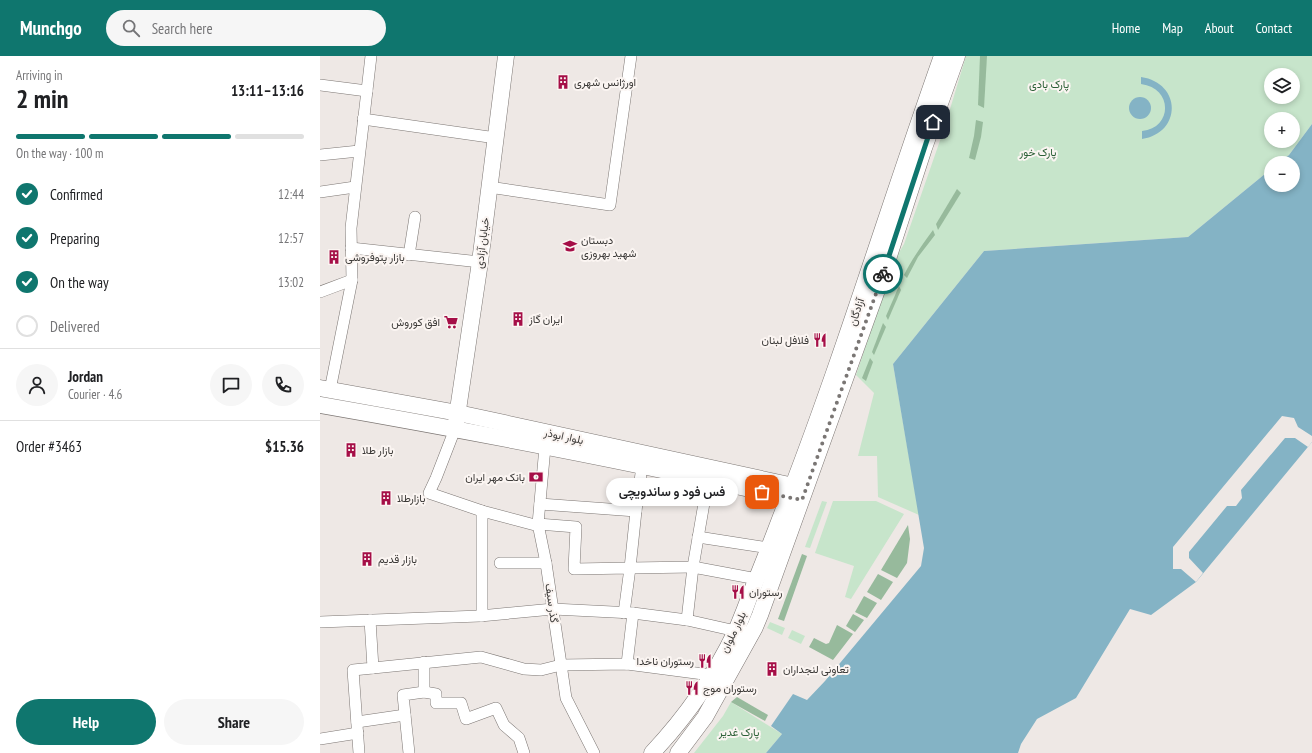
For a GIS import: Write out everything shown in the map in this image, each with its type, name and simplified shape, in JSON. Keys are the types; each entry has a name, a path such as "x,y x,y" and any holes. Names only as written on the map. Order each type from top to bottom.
{"main road":[{"name":"خیابان آزادی","path":"456,421 480,262 506,56"},
{"name":"آزادگان","path":"797,493 805,456 851,326 911,143 942,56"},
{"name":"آزادگان","path":"797,493 886,265 924,148 957,56"},
{"name":"بلوار ابوذر","path":"325,389 456,421 797,493"},
{"name":"بلوار ابوذر","path":"320,405 456,421 545,447 708,480 797,493"},
{"name":"بلوار ملوان","path":"652,753 671,733 689,710 736,631 769,548 797,493"},
{"name":"بلوار ملوان","path":"678,753 705,717 755,627 788,541 797,493"}],"street":[{"path":"325,389 352,280 351,228 371,56"},
{"path":"489,187 610,205 631,56"},
{"path":"320,85 367,91"},
{"path":"363,119 496,138"},
{"path":"320,155 359,151"},
{"path":"320,192 355,187"},
{"path":"409,255 415,217"},
{"path":"351,248 480,262"},
{"path":"320,292 352,280"},
{"path":"456,421 436,478 429,493 482,511 535,525 576,527 574,569 693,567 757,579"},
{"name":"گذر سیف","path":"545,447 538,524 546,563 566,698 594,753"},
{"path":"627,664 630,568 642,466"},
{"path":"687,620 693,567 708,480"},
{"path":"540,504 636,511"},
{"path":"482,511 482,616"},
{"path":"698,536 769,548"},
{"path":"500,563 546,563"},
{"path":"320,622 482,616 553,609 629,613 687,620 736,631"},
{"path":"370,620 373,668"},
{"path":"359,753 353,670 481,657 524,668 541,670 561,665 627,664 711,675"},
{"path":"424,662 424,692"},
{"path":"409,753 403,695 424,692 436,694 436,703 461,703 466,719 496,708 504,725 519,738 524,753"},
{"path":"357,722 405,715"},
{"path":"320,739 358,733"}],"green space":[{"name":"پارک خور","path":"966,56 1312,56 1312,124 1300,140 1300,112 1264,112 1264,148 1294,148 1288,156 1264,156 1264,175 1188,237 984,251 893,364 919,515 878,497 877,456 858,456 874,393 856,375 894,261 904,244 944,129"},
{"path":"980,56 987,56 984,108 978,105"},
{"path":"976,120 983,122 975,160 969,158"},
{"path":"957,189 961,193 938,230 936,224"},
{"path":"933,230 935,235 918,257 907,278 904,275 907,269"},
{"path":"899,286 901,290 888,320 886,316"},
{"path":"883,323 886,327 874,355 872,352"},
{"path":"870,358 873,362 866,381 862,378"},
{"path":"822,501 827,502 810,548 805,547"},
{"path":"833,501 876,501 904,514 851,599 845,597 854,566 815,553"},
{"path":"908,525 910,539 907,563 897,578 881,570"},
{"path":"802,554 807,556 784,621 778,619"},
{"path":"878,574 893,582 881,600 867,592"},
{"path":"864,596 877,603 867,618 855,612"},
{"path":"853,614 864,620 855,632 846,626"},
{"path":"770,622 785,628 782,635 767,628"},
{"path":"837,625 853,634 833,660 809,647 814,638 826,644 829,643"},
{"path":"792,630 805,636 801,644 788,638"},
{"path":"737,697 768,715 765,721 731,702"},
{"name":"پارک غدیر","path":"731,702 782,734 766,753 694,753 723,716"}],"water":[{"path":"1141,77 1154,81 1164,88 1170,98 1172,108 1170,118 1164,128 1155,135 1142,139 1142,131 1152,128 1159,123 1164,116 1165,108 1164,100 1159,93 1152,87 1141,84"},
{"path":"1140,97 1148,100 1151,108 1148,116 1140,119 1132,116 1129,108 1132,100"},
{"path":"1312,124 1312,442 1196,582 1151,615 1130,609 1076,698 1037,719 1021,744 1018,753 766,753 782,734 771,726 793,694 807,700 825,681 921,566 924,548 893,364 984,251 1188,237 1264,175 1264,192 1300,192 1300,156 1288,156 1294,148 1300,148 1300,140"}],"pier":[{"path":"1282,416 1294,418 1298,427 1312,436 1312,442 1308,447 1295,438 1285,438 1241,490 1242,498 1236,506 1227,506 1189,552 1189,558 1203,573 1196,582 1181,569 1173,569 1173,547"}],"way so far":[{"path":"762,492 802,500 883,274"}],"place":[{"name":"اورژانس شهری","path":"563,82"},
{"name":"دبستان شهید بهروزی","path":"570,246"},
{"name":"بازار پتوفروشی","path":"334,257"},
{"name":"ایران گاز","path":"518,319"},
{"name":"افق کوروش","path":"451,322"},
{"name":"فلافل لبنان","path":"820,340"},
{"name":"بازار طلا","path":"351,450"},
{"name":"بانک مهر ایران","path":"536,477"},
{"name":"فس فود و ساندویچی","path":"762,492"},
{"name":"بازارطلا","path":"386,498"},
{"name":"بازار قدیم","path":"367,559"},
{"name":"رستوران","path":"738,592"},
{"name":"رستوران ناخدا","path":"705,661"},
{"name":"تعاونی لنجداران","path":"772,669"},
{"name":"رستوران موج","path":"692,688"}],"route":[{"path":"883,274 933,122"}],"park label":[{"name":"پارک بادی","path":"1049,84"}]}
